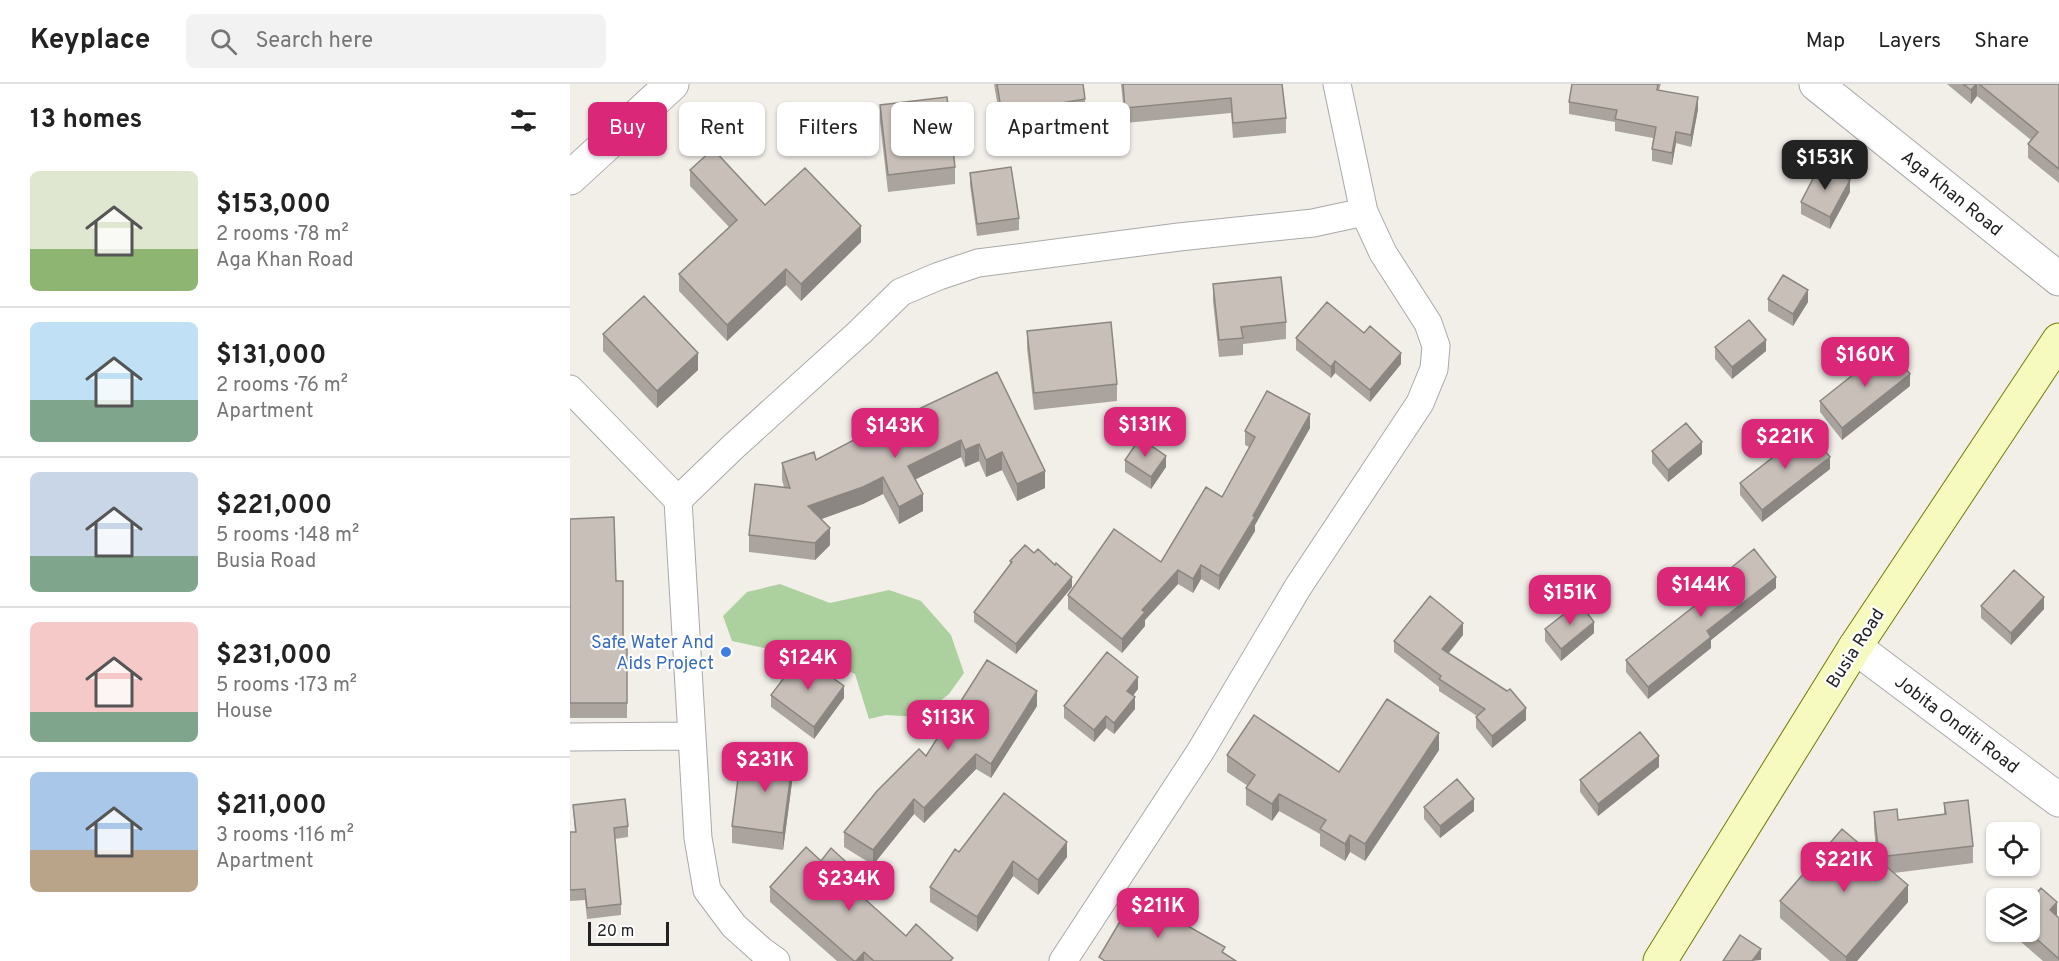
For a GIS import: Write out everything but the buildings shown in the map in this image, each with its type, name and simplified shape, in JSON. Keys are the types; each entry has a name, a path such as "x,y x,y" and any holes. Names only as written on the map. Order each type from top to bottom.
{"main road":[{"name":"Busia Road","path":"1660,961 1855,647 2059,340"}],"street":[{"path":"570,178 672,84"},
{"path":"1063,961 1200,752 1298,587 1420,403 1434,369 1436,346 1428,323 1383,253 1364,212 1337,84"},
{"name":"Aga Khan Road","path":"1816,84 2059,279"},
{"path":"678,500 901,292 929,280 978,263 1179,237 1313,223 1364,212"},
{"path":"570,389 678,500 698,838 707,890 734,926 776,961"},
{"name":"Jobita Onditi Road","path":"1855,647 2059,800"},
{"path":"570,737 691,736"}],"green space":[{"path":"780,584 830,603 889,590 921,601 951,635 964,673 949,694 920,717 886,715 869,719 855,674 824,661 732,641 723,616 747,592"}],"place":[{"name":"Safe Water And Aids Project","path":"726,652"}]}
